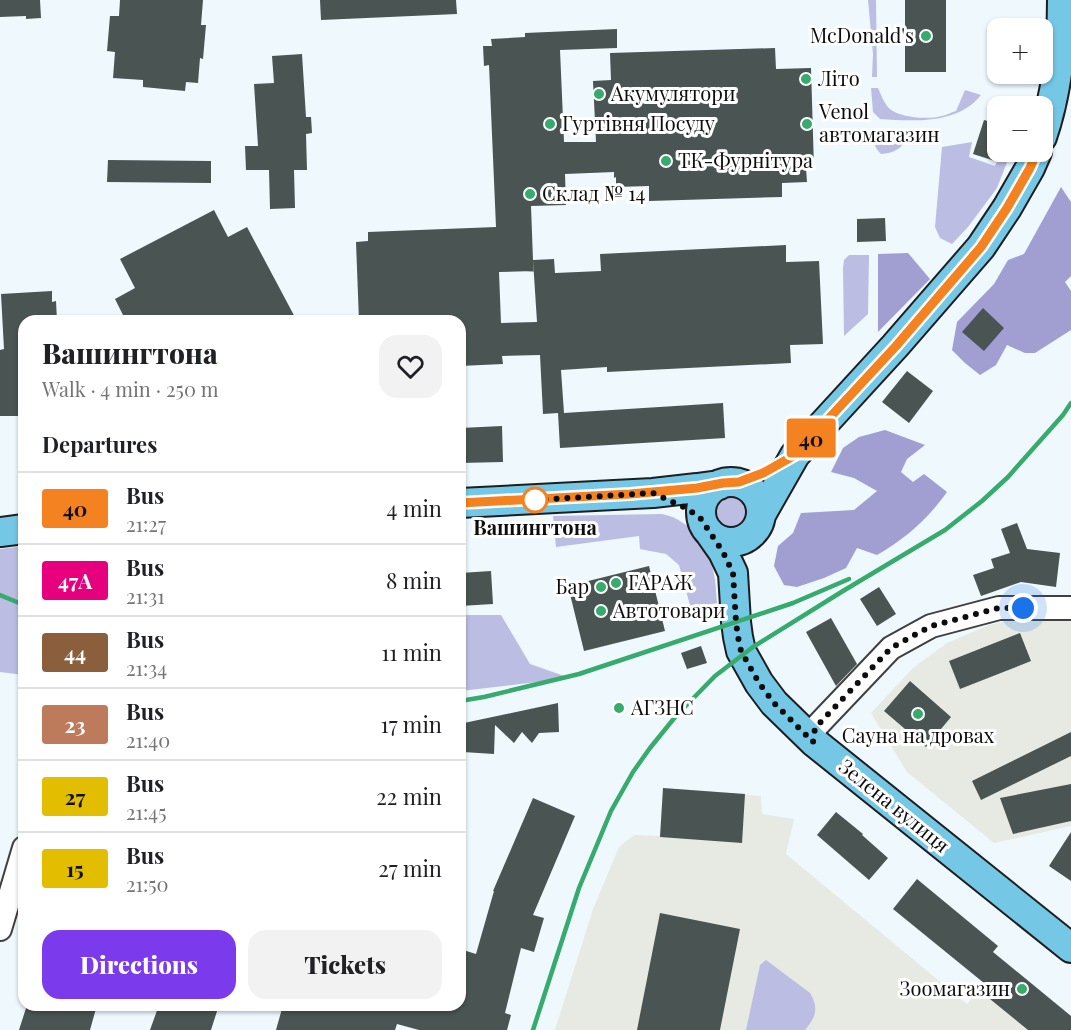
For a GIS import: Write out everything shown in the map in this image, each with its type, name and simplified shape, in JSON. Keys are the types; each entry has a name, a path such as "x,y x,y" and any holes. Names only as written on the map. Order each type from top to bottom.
{"main road":[{"path":"1052,96 1061,41 1062,0"},
{"name":"Зелена вулиця","path":"733,573 795,455 896,346 981,247 1007,208 1033,162"},
{"name":"Зелена вулиця","path":"729,483 763,473 795,455"},
{"path":"705,526 701,508 704,498 710,490 729,483"},
{"path":"466,503 653,493 729,483 748,487 756,494 761,503 757,524 742,540 730,542 721,540 688,509 653,493"},
{"name":"Зелена вулиця","path":"705,526 723,552 733,573 736,622 741,651 759,683 774,703 813,742 1071,948"},
{"path":"0,532 18,530"}],"street":[{"path":"813,742 815,728 891,648 931,626 999,608 1071,608"},
{"path":"0,929 18,868"}],"shaded area":[{"path":"868,0 876,0 877,77 872,77 873,54"},
{"path":"871,88 878,88 891,110 921,118 944,116 956,111 965,90 981,95 960,112 947,116 921,120 880,119 873,112"},
{"path":"911,132 899,148 881,154 875,146 875,139 879,133"},
{"path":"972,142 969,157 995,166 997,162 1007,162 997,188 968,227 952,244 940,238 935,227 942,147"},
{"path":"1061,187 1071,202 1071,276 1065,282 1071,291 1071,330 1035,353 1025,353 1007,345 996,365 980,375 952,350 957,322 994,284 1008,260 1024,254"},
{"path":"908,253 930,279 878,332 878,254"},
{"path":"849,255 869,255 868,314 844,336 843,268 844,260"},
{"path":"885,430 925,445 907,459 901,472 913,482 924,474 947,492 915,528 877,555 857,548 846,568 797,587 784,585 774,566 778,546 793,533 801,513 854,510 877,491 854,478 831,472 843,448 859,437"},
{"path":"731,496 743,500 747,512 743,524 731,528 719,524 715,512 719,500"},
{"path":"662,514 683,523 699,538 713,569 717,603 691,609 679,565 666,554 640,549 639,536 556,547 553,516"},
{"path":"18,547 18,674 0,672 0,549"},
{"path":"1071,611 1071,826 994,843 907,772 871,713 913,668 947,643 989,625 1048,612"},
{"path":"466,615 501,615 530,664 570,678 466,690"},
{"path":"663,788 761,796 762,814 794,819 786,854 967,1004 1003,961 1071,1016 1071,1030 555,1030 593,909 619,847 634,835 660,836"},
{"path":"766,960 810,993 815,1003 815,1012 805,1030 746,1030 760,965"}],"building":[{"path":"0,0 40,0 41,18 0,17"},
{"path":"120,0 203,0 201,25 206,25 198,83 186,82 185,91 143,87 143,80 113,78 115,52 107,51 110,16 119,16"},
{"path":"320,0 456,0 457,14 321,20"},
{"name":"McDonald's","path":"905,0 946,0 946,72 905,72"},
{"path":"617,29 617,48 560,50 564,142 596,142 593,81 611,80 610,53 775,48 776,69 811,68 814,168 806,168 807,182 782,183 782,197 649,201 649,186 616,187 614,172 565,174 566,205 531,206 533,260 554,259 555,273 601,271 600,254 786,245 786,262 819,261 823,344 790,345 791,363 607,372 607,367 561,370 564,413 723,403 725,438 560,448 558,413 543,414 540,355 502,356 503,364 466,366 466,315 359,315 356,242 368,241 368,232 496,227 489,65 484,66 483,46 492,46 491,39 525,37 525,33","holes":["534,271 537,322 501,323 499,272"]},
{"path":"302,54 306,117 311,117 312,133 306,134 307,170 294,170 295,208 270,209 269,170 246,170 245,146 258,146 254,84 274,83 272,56"},
{"path":"984,120 987,121 987,158 973,154"},
{"path":"108,160 211,161 211,183 107,182"},
{"path":"214,210 228,237 247,227 294,315 123,315 115,299 135,288 120,259"},
{"path":"885,218 886,241 857,242 857,219"},
{"path":"52,291 52,302 56,301 57,315 18,315 18,416 0,416 0,350 4,349 1,294"},
{"path":"983,308 1004,328 984,351 962,332"},
{"path":"907,371 933,391 909,423 882,402"},
{"path":"502,426 503,462 466,463 466,428"},
{"path":"1017,523 1027,549 1060,553 1056,587 1021,582 981,596 973,575 994,568 991,559 1010,553 1001,529"},
{"path":"649,566 665,631 584,651 568,586"},
{"path":"491,571 493,604 466,606 466,573"},
{"path":"879,587 896,614 877,626 860,599"},
{"path":"831,618 857,664 836,686 806,632"},
{"path":"1020,633 1031,661 960,689 949,661"},
{"path":"701,646 707,663 687,669 681,653"},
{"name":"Сауна на дровах","path":"910,681 951,717 926,747 884,711"},
{"path":"558,703 559,732 539,733 532,743 522,732 514,743 495,725 494,754 466,752 466,723"},
{"path":"1071,732 1071,756 981,800 972,781"},
{"path":"1071,784 1071,821 1013,834 1000,798"},
{"path":"663,788 745,794 742,843 660,837"},
{"path":"533,798 575,816 533,915 544,918 534,952 521,948 505,1013 511,1015 507,1030 419,1030 397,1024 395,1030 276,1030 281,1011 466,1011 466,951 476,954 493,891"},
{"path":"836,812 888,858 869,880 817,835"},
{"path":"1071,832 1071,881 1049,866"},
{"path":"917,879 998,946 993,952 1071,1016 1071,1030 1028,1030 990,999 995,992 893,909"},
{"path":"660,913 740,929 720,1030 637,1030"},
{"path":"25,1011 95,1011 90,1030 19,1030"},
{"path":"157,1011 217,1011 211,1030 150,1030"}],"railway":[{"path":"533,1030 579,888 611,811 633,772 676,716 715,676 753,647 945,530 982,501 1008,477 1071,403"},
{"path":"466,700 579,674 793,603 849,579"},
{"path":"0,595 18,602"}],"bus line":[{"name":"40","path":"466,503 653,493 719,485 739,482 763,473 795,455 896,346 981,247 1007,208 1033,162"}],"place":[{"name":"McDonald's","path":"926,36"},
{"name":"Літо","path":"806,79"},
{"name":"Акумулятори","path":"599,94"},
{"name":"Гуртівня Посуду","path":"550,124"},
{"name":"Venol автомагазин","path":"807,124"},
{"name":"ТК-Фурнітура","path":"666,161"},
{"name":"Склад № 14","path":"530,194"},
{"name":"Вашингтона","path":"535,500"},
{"name":"ГАРАЖ","path":"616,583"},
{"name":"Бар","path":"601,587"},
{"name":"Автотовари","path":"601,611"},
{"name":"АГЗНС","path":"619,708"},
{"name":"Сауна на дровах","path":"918,714"},
{"name":"Зоомагазин","path":"1022,989"}],"route":[{"path":"535,500 653,493 679,504 701,519 723,552 733,573 736,622 741,651 759,683 774,703 813,742 815,728 891,648 931,626 999,608 1023,608"}]}
